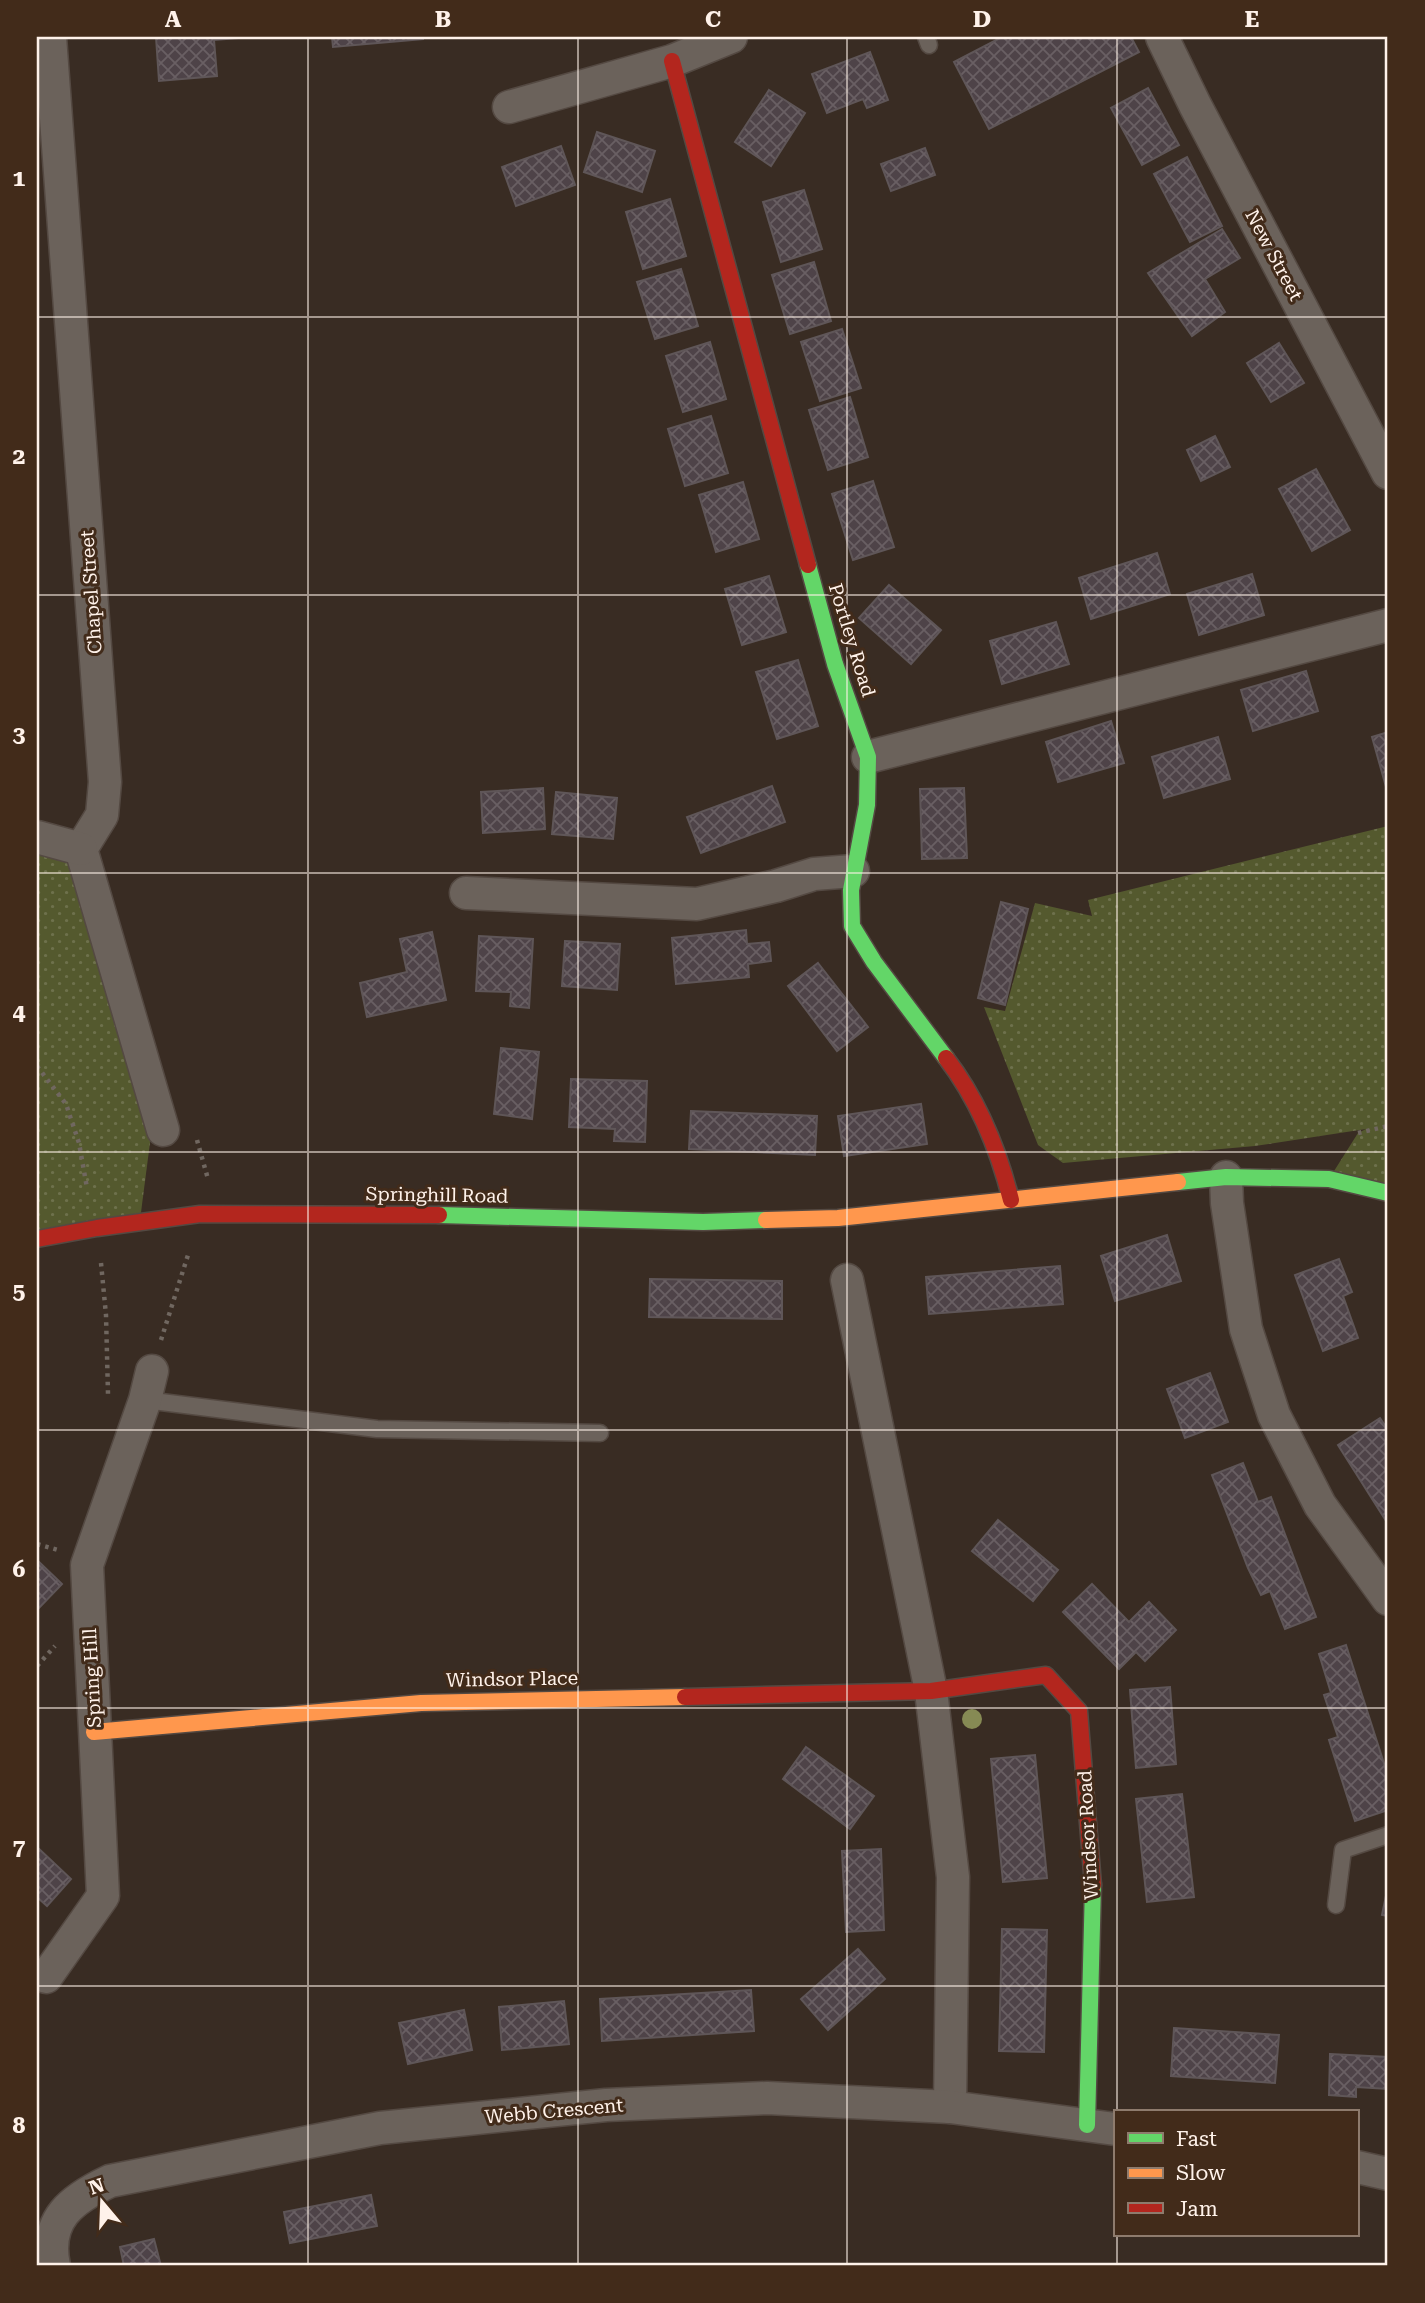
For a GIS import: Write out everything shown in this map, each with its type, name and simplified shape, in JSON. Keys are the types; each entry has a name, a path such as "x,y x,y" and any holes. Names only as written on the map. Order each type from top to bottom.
{"street":[{"name":"Chapel Street","path":"50,37 105,782 102,816 81,849"},
{"path":"509,107 672,61 732,37"},
{"name":"New Street","path":"1162,37 1388,473"},
{"name":"Portley Road","path":"672,61 835,664 868,758 867,805 853,871 852,926 874,962 962,1079 987,1125 1001,1161 1010,1200"},
{"path":"868,758 1388,625"},
{"path":"37,837 81,849 163,1130"},
{"path":"466,892 697,904 776,886 814,874 853,871"},
{"path":"1226,1177 1227,1203 1246,1329 1274,1415 1320,1505 1388,1599"},
{"name":"Springhill Road","path":"37,1239 97,1227 200,1214 437,1215 702,1222 838,1218 1061,1192 1226,1177 1329,1179 1388,1194"},
{"path":"847,1280 931,1690 953,1877 950,2107"},
{"name":"Spring Hill","path":"46,1977 103,1896 87,1565 148,1385"},
{"name":"Windsor Road","path":"931,1690 1046,1675 1079,1711 1093,1880 1101,2127"},
{"name":"Windsor Place","path":"94,1732 421,1703 931,1690"},
{"name":"Webb Crescent","path":"54,2266 52,2237 64,2212 81,2195 110,2181 380,2129 606,2105 766,2098 950,2107 1101,2127"},
{"path":"1358,2167 1388,2174"}],"lane":[{"path":"148,1385 377,1429 600,1433"},
{"path":"1336,1905 1343,1850 1388,1835"}],"path":[{"path":"37,1066 66,1104 79,1143 88,1188"},
{"path":"148,1385 200,1214 208,1179 192,1122 163,1130"},
{"path":"1358,1133 1388,1126"},
{"path":"99,1252 106,1315 110,1430 129,1446"}],"green space":[{"path":"1388,826 1388,1193 1329,1179 1358,1133 1366,1129 1255,1146 1063,1163 1038,1145 984,1007 1005,1011 1035,903 1092,916 1088,900"},
{"path":"37,846 74,855 151,1135 140,1220 37,1239"}],"building":[{"path":"156,37 251,37 214,40 217,76 159,81"},
{"path":"332,37 423,37 423,39 333,47"},
{"path":"1002,37 1131,37 1139,52 989,129 954,62"},
{"path":"870,52 888,100 867,108 863,99 827,113 812,74"},
{"path":"1148,88 1179,145 1142,165 1111,108"},
{"path":"769,90 805,113 771,166 735,142"},
{"path":"597,132 655,151 642,192 584,172"},
{"path":"561,146 575,185 516,206 502,167"},
{"path":"925,148 935,175 891,191 881,164"},
{"path":"1187,157 1222,226 1190,242 1154,174"},
{"path":"804,190 822,249 781,262 763,202"},
{"path":"670,199 686,256 643,269 626,212"},
{"path":"1222,229 1240,258 1205,279 1225,312 1192,336 1148,273"},
{"path":"814,262 831,321 790,334 772,275"},
{"path":"681,269 698,326 655,339 637,282"},
{"path":"842,329 861,388 820,401 801,342"},
{"path":"710,342 726,399 683,412 666,356"},
{"path":"1279,343 1304,383 1271,402 1247,363"},
{"path":"850,397 868,457 828,470 809,410"},
{"path":"711,416 728,473 685,486 668,429"},
{"path":"1215,436 1230,467 1201,481 1187,450"},
{"path":"1316,469 1350,530 1312,551 1279,489"},
{"path":"873,481 894,547 853,560 832,494"},
{"path":"743,482 759,539 716,552 699,495"},
{"path":"1157,553 1170,594 1091,619 1079,578"},
{"path":"1252,574 1264,615 1199,635 1187,594"},
{"path":"769,576 786,632 742,645 725,589"},
{"path":"889,585 941,630 911,664 859,618"},
{"path":"1056,622 1069,664 1002,684 990,641"},
{"path":"798,660 818,726 777,739 756,672"},
{"path":"1306,671 1318,711 1253,731 1241,690"},
{"path":"1111,721 1124,763 1058,782 1046,742"},
{"path":"1388,732 1388,794 1372,737"},
{"path":"1218,737 1230,779 1164,798 1152,757"},
{"path":"772,786 785,822 701,853 687,817"},
{"path":"543,788 545,829 483,833 481,792"},
{"path":"964,788 967,858 922,859 920,789"},
{"path":"556,792 617,798 613,839 552,834"},
{"path":"1001,902 1028,909 1005,1005 978,998"},
{"path":"746,930 747,944 769,942 771,961 748,964 749,977 676,984 672,938"},
{"path":"432,932 446,1000 367,1017 360,983 407,972 400,939"},
{"path":"479,936 533,939 529,1008 510,1006 511,992 476,991"},
{"path":"565,941 620,944 617,990 562,986"},
{"path":"818,963 868,1027 837,1051 788,986"},
{"path":"501,1048 539,1052 532,1119 494,1114"},
{"path":"571,1079 647,1081 645,1142 614,1141 615,1129 569,1127"},
{"path":"921,1104 927,1144 844,1156 838,1116"},
{"path":"691,1111 817,1116 815,1155 689,1149"},
{"path":"1167,1235 1181,1281 1115,1301 1101,1256"},
{"path":"1339,1259 1352,1292 1343,1296 1358,1338 1323,1351 1295,1275"},
{"path":"1060,1266 1063,1304 929,1314 926,1277"},
{"path":"650,1279 782,1281 782,1319 649,1317"},
{"path":"1210,1373 1228,1422 1185,1438 1167,1389"},
{"path":"1380,1418 1388,1430 1388,1524 1338,1445"},
{"path":"1243,1463 1258,1502 1271,1497 1316,1617 1285,1629 1270,1591 1261,1595 1248,1568 1212,1475"},
{"path":"998,1520 1058,1570 1033,1601 972,1551"},
{"path":"37,1560 62,1584 37,1610"},
{"path":"1092,1584 1129,1622 1149,1602 1176,1630 1145,1661 1136,1652 1119,1669 1063,1612"},
{"path":"1346,1645 1388,1776 1388,1810 1355,1821 1329,1740 1338,1737 1324,1695 1331,1693 1319,1654"},
{"path":"1170,1687 1176,1764 1136,1768 1130,1690"},
{"path":"806,1747 874,1796 850,1829 783,1779"},
{"path":"1035,1755 1047,1878 1003,1882 991,1759"},
{"path":"1182,1794 1194,1897 1147,1902 1136,1799"},
{"path":"37,1847 71,1879 47,1906 37,1897"},
{"path":"881,1849 884,1930 846,1932 842,1851"},
{"path":"1388,1886 1388,1916 1382,1915"},
{"path":"1002,1929 1047,1930 1044,2052 999,2051"},
{"path":"858,1949 885,1979 828,2030 801,1999"},
{"path":"751,1990 754,2031 602,2041 600,1999"},
{"path":"564,2001 569,2044 502,2050 499,2007"},
{"path":"464,2010 472,2050 408,2064 399,2023"},
{"path":"1174,2028 1279,2035 1275,2083 1171,2076"},
{"path":"1330,2054 1388,2057 1388,2089 1356,2087 1356,2097 1329,2095"},
{"path":"371,2195 377,2226 290,2243 284,2212"},
{"path":"154,2239 161,2266 124,2266 120,2247"}],"traffic: fast":[{"path":"808,565 835,664 868,757 867,805 851,890 852,926 874,962 946,1058"},
{"path":"1178,1182 1226,1177 1329,1179 1388,1193"},
{"path":"439,1215 703,1222 766,1220"},
{"path":"1087,2125 1093,1885"}],"traffic: slow":[{"path":"766,1220 838,1218 1178,1182"},
{"path":"94,1732 421,1703 685,1697"}],"traffic: jam":[{"path":"672,61 808,565"},
{"path":"946,1058 978,1108 1000,1162 1011,1200"},
{"path":"37,1239 200,1214 439,1215"},
{"path":"685,1697 931,1691 1046,1675 1079,1711 1093,1885"}]}
